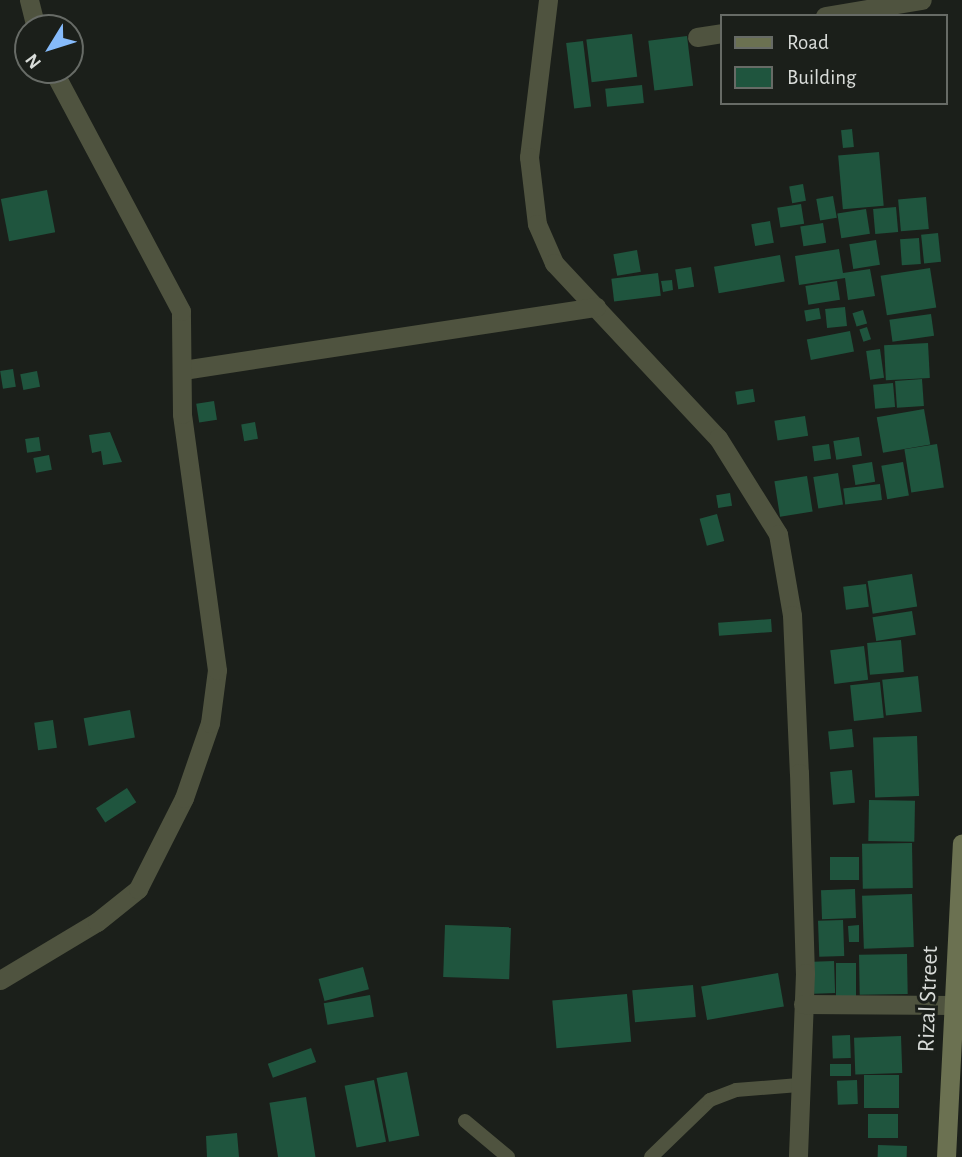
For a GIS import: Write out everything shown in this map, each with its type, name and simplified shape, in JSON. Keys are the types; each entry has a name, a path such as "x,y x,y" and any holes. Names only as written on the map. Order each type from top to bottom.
{"main road":[{"name":"Rizal Street","path":"946,1157 962,843"}],"street":[{"path":"548,0 529,157 537,224 554,263 718,438 778,534 792,615 803,1004 798,1157"},
{"path":"837,14 922,0"},
{"path":"697,37 720,33"},
{"path":"0,980 138,889 184,799 209,723 217,670 182,414 181,311 60,84"},
{"path":"183,370 596,307"},
{"path":"803,1004 953,1005"}],"lane":[{"path":"651,1157 710,1100 736,1090 799,1085"},
{"path":"465,1121 508,1157"}],"building":[{"path":"632,34 637,77 592,82 586,40"},
{"path":"687,36 693,86 654,90 648,41"},
{"path":"583,41 591,107 574,109 566,43"},
{"path":"642,85 644,103 607,107 605,89"},
{"path":"852,129 854,147 843,148 841,130"},
{"path":"879,152 884,206 843,209 838,156"},
{"path":"803,184 806,201 792,203 789,186"},
{"path":"47,190 55,232 9,241 1,199"},
{"path":"833,196 837,218 820,221 816,199"},
{"path":"926,197 929,229 901,231 898,199"},
{"path":"801,204 804,224 780,228 777,208"},
{"path":"896,207 898,232 875,234 873,209"},
{"path":"866,209 870,234 841,238 837,214"},
{"path":"770,221 774,243 755,246 751,224"},
{"path":"823,223 826,243 803,246 800,227"},
{"path":"938,233 941,262 924,264 921,235"},
{"path":"919,238 921,264 902,265 900,239"},
{"path":"876,240 880,265 853,269 849,244"},
{"path":"839,249 843,273 870,269 875,296 848,300 845,278 799,285 795,256"},
{"path":"637,250 641,272 617,276 613,254"},
{"path":"780,255 785,282 719,293 714,267"},
{"path":"691,267 694,287 678,289 675,270"},
{"path":"930,268 936,308 887,315 881,276"},
{"path":"658,273 661,296 614,302 611,279"},
{"path":"672,280 673,290 663,292 661,281"},
{"path":"837,281 840,300 808,305 805,286"},
{"path":"845,307 847,326 827,328 825,309"},
{"path":"819,308 821,319 806,321 804,311"},
{"path":"863,310 867,323 857,327 852,313"},
{"path":"931,314 934,336 892,342 889,320"},
{"path":"867,327 871,339 863,342 859,329"},
{"path":"850,331 854,352 811,360 807,339"},
{"path":"928,343 930,378 886,380 884,345"},
{"path":"880,349 884,378 870,380 866,351"},
{"path":"13,369 16,387 3,389 0,371"},
{"path":"37,371 40,387 23,390 20,374"},
{"path":"922,379 924,406 897,408 895,381"},
{"path":"893,383 895,407 875,409 873,385"},
{"path":"753,389 755,402 737,405 735,392"},
{"path":"214,401 217,420 199,423 196,404"},
{"path":"924,409 930,444 883,453 877,417"},
{"path":"805,416 808,436 778,441 774,421"},
{"path":"255,422 258,439 244,441 241,424"},
{"path":"110,432 122,462 103,465 101,451 92,453 89,435"},
{"path":"39,437 41,451 27,453 25,439"},
{"path":"859,437 862,456 836,460 833,441"},
{"path":"829,444 831,459 814,461 812,446"},
{"path":"937,444 944,487 911,493 904,449"},
{"path":"49,455 52,470 36,473 33,458"},
{"path":"872,462 875,482 855,485 852,465"},
{"path":"903,462 909,495 887,499 881,466"},
{"path":"838,473 843,505 818,509 813,477"},
{"path":"807,476 813,512 780,517 774,481"},
{"path":"880,484 882,500 845,504 843,489"},
{"path":"730,493 732,506 718,508 716,495"},
{"path":"717,514 724,541 707,546 700,519"},
{"path":"912,574 917,607 873,614 868,581"},
{"path":"866,584 869,607 846,610 843,587"},
{"path":"912,611 916,635 876,641 872,617"},
{"path":"771,619 772,632 719,636 718,623"},
{"path":"901,640 904,672 870,675 867,643"},
{"path":"864,646 868,680 834,684 830,650"},
{"path":"918,676 922,712 886,716 882,680"},
{"path":"880,682 884,718 854,721 850,685"},
{"path":"130,710 135,738 89,746 84,718"},
{"path":"53,720 57,748 38,750 34,723"},
{"path":"852,729 854,747 830,749 828,732"},
{"path":"917,736 919,796 875,797 873,738"},
{"path":"852,770 855,803 833,805 830,772"},
{"path":"127,788 136,802 105,822 96,808"},
{"path":"869,800 915,801 914,842 868,841"},
{"path":"912,843 913,888 863,889 862,844"},
{"path":"830,857 859,857 859,880 830,880"},
{"path":"855,889 856,918 822,919 821,890"},
{"path":"912,894 914,947 864,949 862,896"},
{"path":"843,920 844,956 819,957 818,921"},
{"path":"445,925 511,927 509,979 443,977"},
{"path":"859,925 859,942 849,942 848,926"},
{"path":"907,954 908,994 860,995 859,955"},
{"path":"834,961 835,993 814,994 813,962"},
{"path":"836,963 856,963 856,998 836,998"},
{"path":"363,967 369,989 325,1001 319,979"},
{"path":"778,973 784,1006 707,1020 701,987"},
{"path":"693,985 696,1017 635,1022 632,990"},
{"path":"627,994 631,1042 556,1048 552,1001"},
{"path":"370,995 374,1017 328,1025 324,1003"},
{"path":"850,1035 851,1058 833,1059 832,1036"},
{"path":"901,1036 902,1073 855,1075 854,1038"},
{"path":"311,1048 316,1062 273,1078 268,1064"},
{"path":"830,1064 851,1064 851,1076 830,1076"},
{"path":"407,1072 419,1136 389,1142 377,1078"},
{"path":"864,1075 899,1075 899,1108 864,1108"},
{"path":"374,1080 386,1142 357,1148 345,1086"},
{"path":"857,1080 858,1104 838,1105 837,1081"},
{"path":"306,1097 316,1157 278,1157 269,1103"},
{"path":"868,1114 898,1114 898,1138 868,1138"},
{"path":"237,1133 239,1157 207,1157 206,1136"},
{"path":"878,1145 907,1146 907,1157 878,1157"}]}
